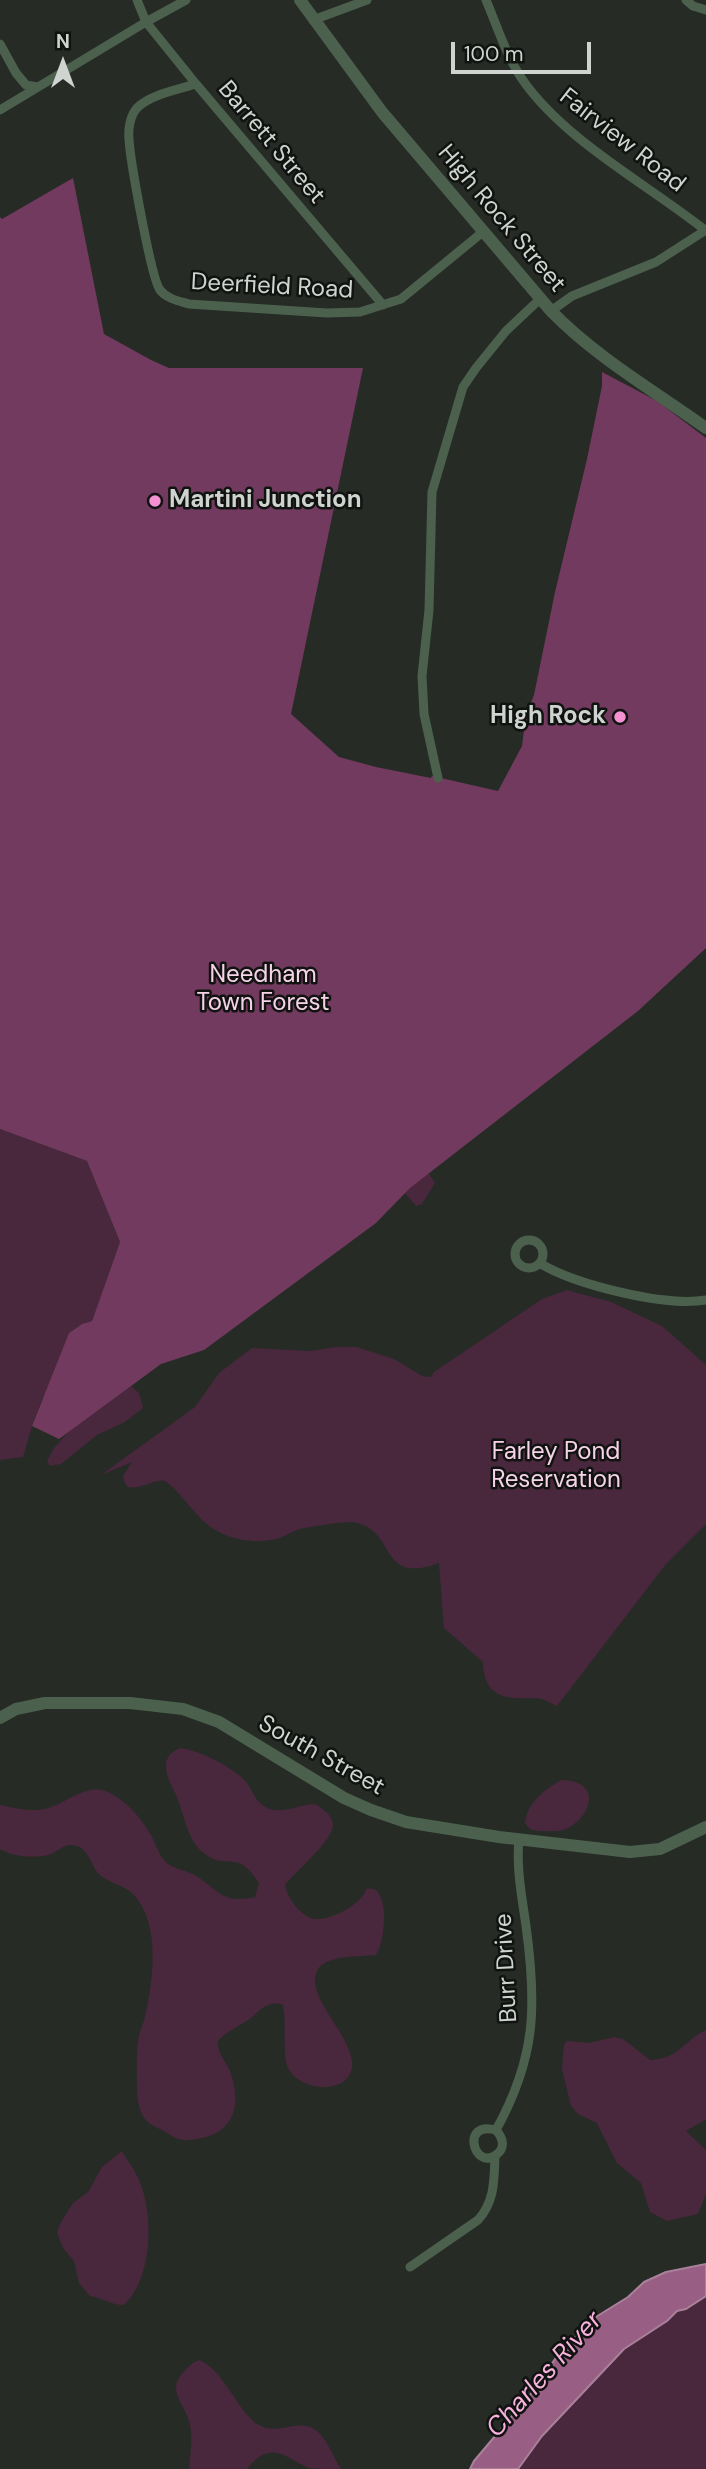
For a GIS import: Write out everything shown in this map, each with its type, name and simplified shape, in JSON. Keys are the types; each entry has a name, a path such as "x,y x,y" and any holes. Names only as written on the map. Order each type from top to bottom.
{"street":[{"name":"Barrett Street","path":"137,0 146,22 196,84 383,305"},
{"path":"0,110 186,0"},
{"name":"High Rock Street","path":"300,0 382,111 551,311 576,337 614,366 706,428"},
{"path":"313,20 366,0"},
{"name":"Fairview Road","path":"486,0 512,61 538,98 601,155 705,230"},
{"path":"686,0 693,6 706,10"},
{"path":"0,44 26,85 40,87"},
{"name":"Deerfield Road","path":"196,84 163,93 137,108 130,122 132,163 153,268 160,290 171,299 202,305 327,313 360,312 401,299 484,231"},
{"path":"551,311 572,296 656,262 705,230"},
{"path":"438,778 424,714 422,687 430,586 432,492 464,387 506,331 540,299"},
{"path":"541,1264 562,1275 647,1298 679,1302 706,1300"},
{"name":"South Street","path":"0,1718 16,1709 45,1703 130,1703 183,1709 219,1722 344,1798 407,1822 519,1839 637,1852 666,1847 706,1827"},
{"name":"Burr Drive","path":"496,2130 509,2107 527,2056 533,2009 531,1962 518,1864 519,1839"},
{"name":"Burr Drive","path":"487,2128 496,2130 503,2140 502,2147 495,2156 486,2158 478,2154 474,2140 479,2132 487,2128"},
{"path":"410,2267 478,2220 487,2210 492,2197 495,2156"}],"green space":[{"name":"Needham Town Forest","path":"73,178 104,334 169,368 363,368 291,714 339,757 498,791 522,746 526,715 534,695 587,459 602,386 602,372 657,401 706,438 706,948 638,1011 410,1188 376,1223 204,1350 161,1364 59,1439 32,1426 69,1333 92,1321 120,1242 87,1161 0,1129 0,217 2,219"},
{"path":"0,1129 87,1161 120,1242 92,1321 69,1333 139,1393 143,1408 125,1422 97,1435 61,1464 50,1466 47,1461 54,1448 71,1429 43,1397 23,1457 0,1460"},
{"path":"427,1171 435,1183 422,1204 416,1206 404,1192"},
{"name":"Farley Pond Reservation","path":"567,1290 611,1302 662,1326 706,1365 706,1524 666,1564 557,1706 538,1698 507,1697 493,1690 484,1674 483,1662 444,1628 439,1563 407,1568 397,1563 379,1537 356,1522 305,1528 270,1540 236,1538 223,1534 206,1523 165,1481 128,1487 123,1476 132,1462 101,1475 195,1407 219,1373 252,1348 311,1351 356,1347 394,1359 422,1376 431,1377 434,1372 542,1299"},
{"path":"180,1748 206,1756 235,1772 267,1808 285,1810 315,1804 329,1815 333,1824 332,1831 314,1855 285,1885 291,1900 302,1913 311,1918 326,1918 358,1901 366,1889 374,1889 380,1895 384,1914 382,1938 376,1955 335,1959 317,1971 315,1981 318,1993 351,2057 352,2068 348,2077 342,2083 323,2087 312,2086 294,2076 286,2063 283,2005 269,2005 218,2042 234,2085 234,2109 230,2119 224,2128 215,2134 184,2140 175,2138 150,2123 143,2116 139,2104 137,2048 148,2003 153,1954 143,1907 134,1895 98,1873 84,1851 76,1846 67,1845 51,1854 39,1856 18,1855 0,1849 0,1805 36,1810 56,1805 87,1791 104,1790 135,1813 168,1864 194,1875 229,1898 255,1897 259,1883 245,1866 213,1859 199,1849 191,1836 166,1769 169,1756"},
{"path":"561,1780 575,1782 583,1787 588,1793 587,1809 575,1824 561,1831 531,1829 525,1823 529,1809 543,1793"},
{"path":"706,2030 706,2119 686,2131 706,2150 706,2194 698,2214 667,2221 650,2212 641,2183 617,2163 597,2123 578,2114 571,2106 562,2069 564,2045 567,2041 589,2043 614,2037 623,2039 650,2060 660,2059 675,2053"},
{"path":"122,2151 144,2194 148,2227 148,2245 141,2279 124,2305 90,2296 79,2283 74,2261 63,2248 57,2233 73,2203 88,2192 102,2167"},
{"path":"706,2296 706,2469 518,2469 542,2436 624,2349 667,2321 677,2311 686,2309"},
{"path":"199,2360 215,2372 242,2409 257,2424 273,2429 311,2427 325,2440 341,2469 308,2468 283,2455 269,2453 255,2460 247,2469 189,2469 191,2430 176,2387 178,2380 191,2364"}],"water":[{"name":"Charles River","path":"706,2264 706,2296 686,2309 677,2311 667,2321 624,2349 542,2436 518,2469 470,2469 534,2390 557,2356 591,2320 628,2297 644,2282 666,2272"}],"place":[{"name":"Martini Junction","path":"155,501"},
{"name":"High Rock","path":"620,717"}]}
